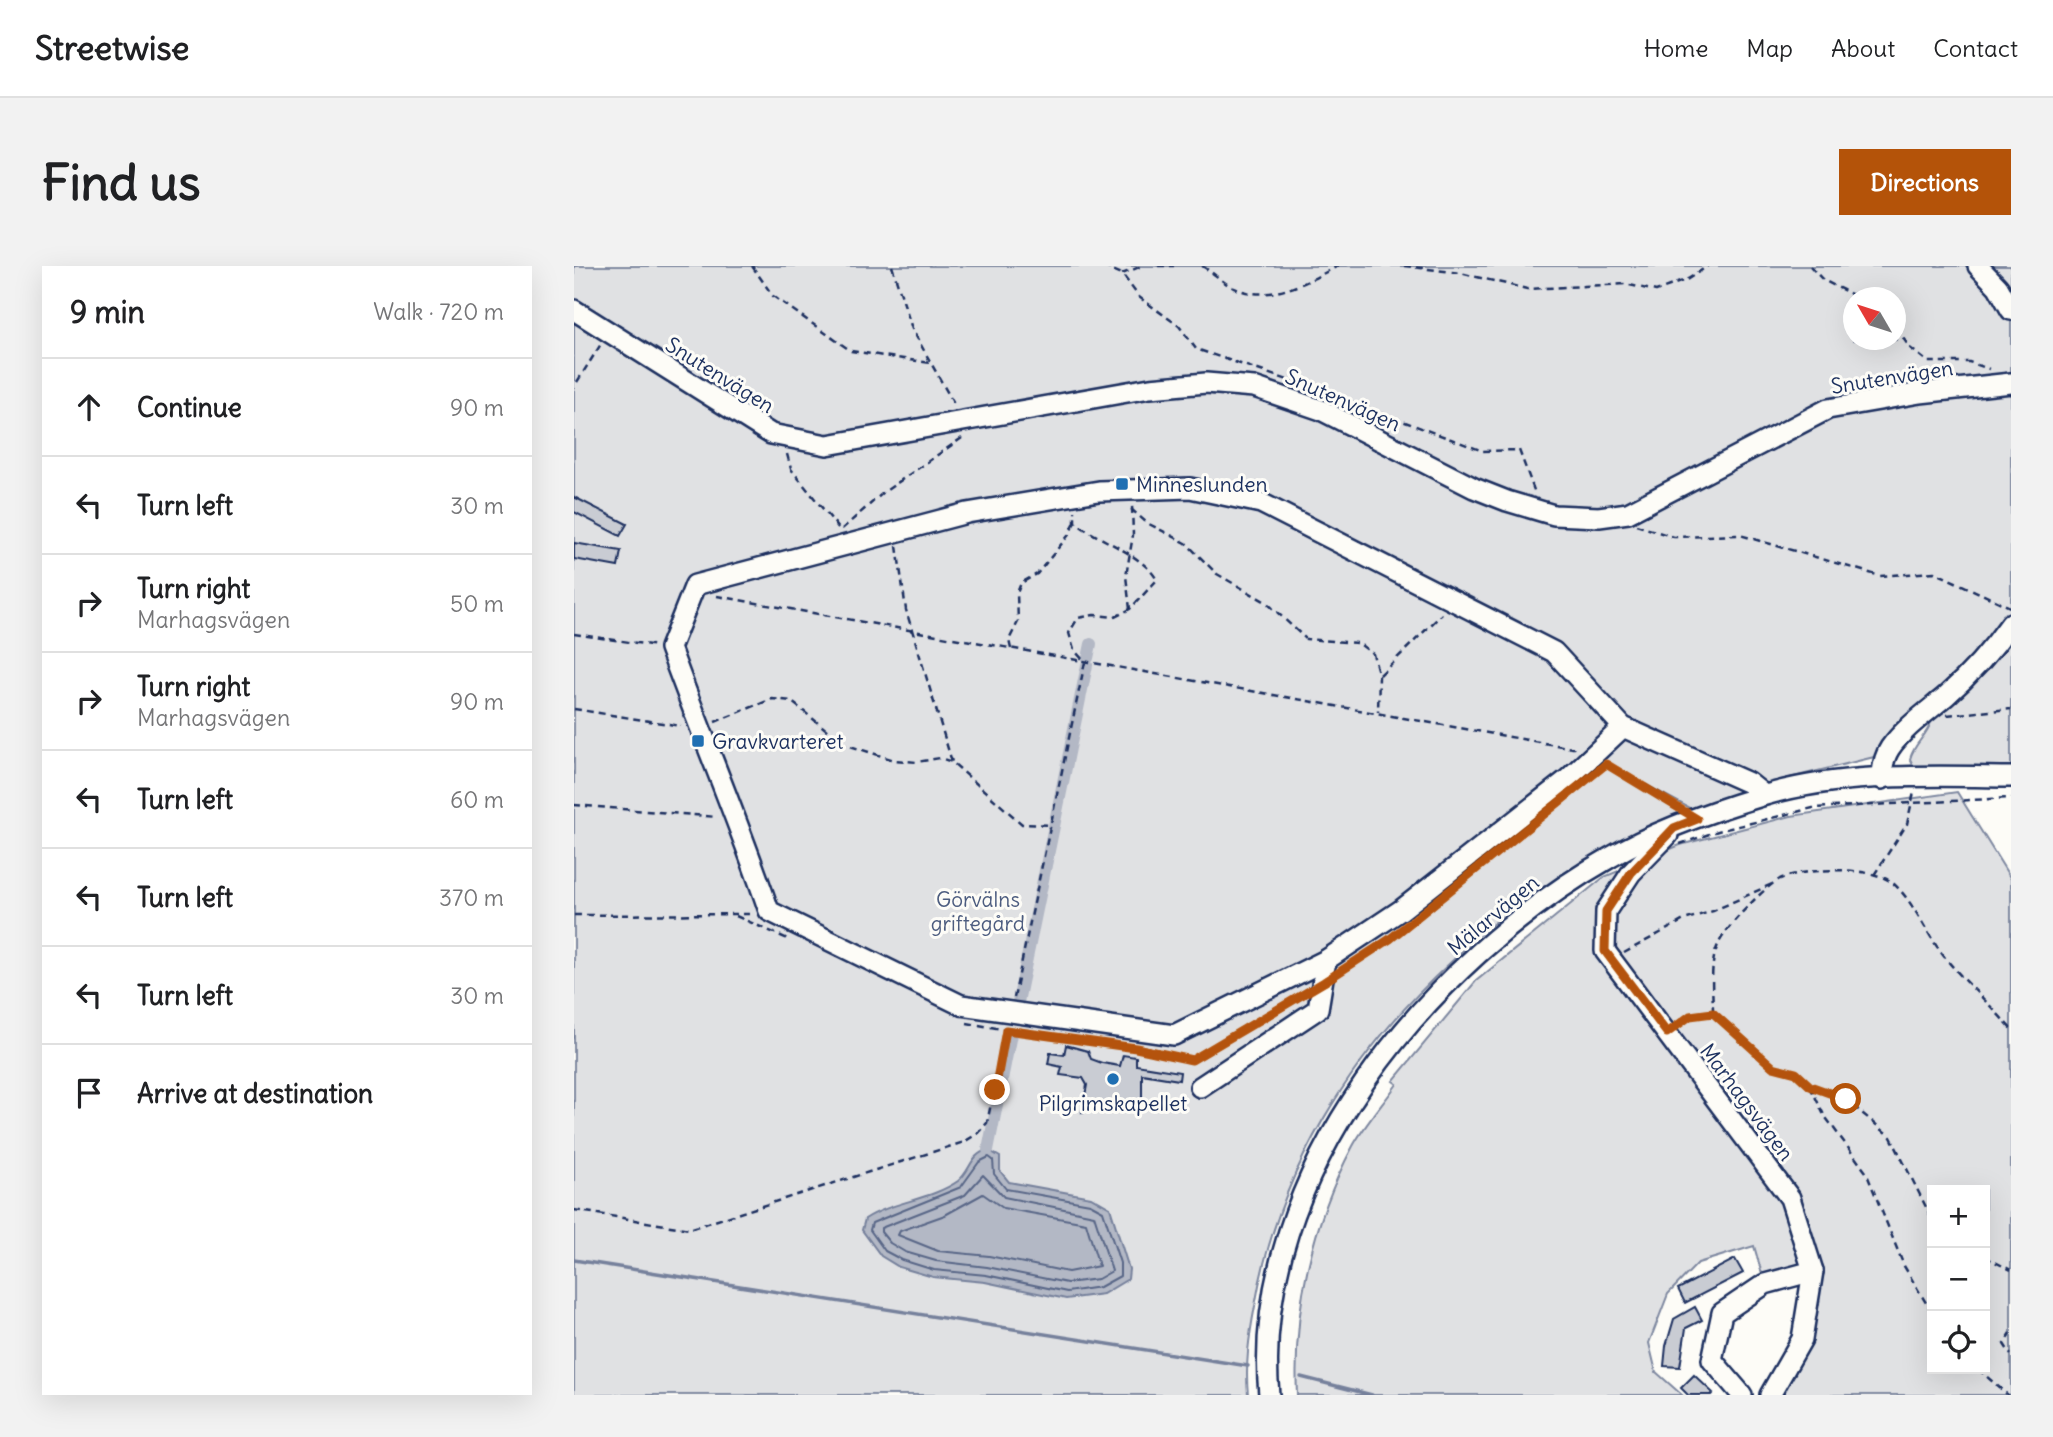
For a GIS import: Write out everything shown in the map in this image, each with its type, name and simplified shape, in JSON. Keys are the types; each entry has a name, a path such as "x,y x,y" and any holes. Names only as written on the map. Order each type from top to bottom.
{"street":[{"path":"1978,266 1998,287 2011,310"},
{"name":"Snutenvägen","path":"574,310 609,330 713,401 771,434 783,437 827,444 964,428 1150,388 1206,383 1254,387 1321,410 1474,488 1554,515 1599,517 1628,513 1828,409 1920,393 2011,383"},
{"path":"1623,727 1592,756 1401,910 1326,960 1174,1035 1008,1022 961,1005 769,911 738,819 699,729 670,648 695,585 840,538 896,532 967,513 1133,488 1190,488 1261,503 1554,652 1623,727 1748,783 1764,795"},
{"path":"1882,779 1882,768 1888,750 1991,651 2011,623"},
{"name":"Mälarvägen","path":"1269,1395 1269,1326 1284,1253 1297,1208 1319,1157 1350,1104 1392,1046 1437,993 1503,933 1568,882 1613,855 1672,838 1697,819 1764,795 1832,782 1918,776 2011,777"},
{"name":"Marhagsvägen","path":"1672,838 1631,873 1606,911 1605,951 1790,1198 1813,1271 1802,1339 1770,1395"},
{"path":"1200,1087 1318,1009 1326,960"},
{"path":"1741,1395 1713,1360 1722,1313 1765,1284 1813,1271"}],"path":[{"path":"752,266 773,296 851,351 930,363"},
{"path":"783,437 791,469 840,538 884,492 964,428 950,394 912,329 892,266"},
{"path":"1103,266 1122,274 1139,297 1180,326 1196,349 1338,397 1483,451 1520,450 1541,511"},
{"path":"1122,274 1142,266"},
{"path":"1158,266 1174,266"},
{"path":"1202,266 1234,288 1262,294 1290,290 1338,266"},
{"path":"1404,266 1460,272 1527,289 1625,284 1656,291 1688,279 1708,266"},
{"path":"1810,266 1823,279 1843,290"},
{"path":"576,382 609,330"},
{"path":"1906,343 1928,362 1969,362 1990,369"},
{"path":"1130,609 1126,576 1131,558 1133,488"},
{"path":"1011,649 1009,640 1018,622 1020,608 1017,593 1021,583 1037,573 1068,536 1075,522 1075,509"},
{"path":"1131,509 1147,523 1186,543 1217,574 1266,603 1306,639 1358,643 1373,654 1379,676 1378,712"},
{"path":"1075,522 1131,558 1157,580 1130,609 1115,617 1094,615 1078,618 1069,633 1074,650 1085,662"},
{"path":"1630,523 1674,537 1740,535 1880,576 1934,572 2011,607"},
{"path":"896,532 906,610 952,762"},
{"path":"714,596 1573,747 1697,819"},
{"path":"1379,676 1438,616 1461,604"},
{"path":"574,634 670,648"},
{"path":"574,1210 689,1229 964,1142 977,1134 987,1123 1085,662"},
{"path":"574,709 699,729 772,699 792,701 844,744 894,760 917,762 940,758 952,762 1021,824 1051,825"},
{"path":"1919,719 1977,710 2011,709"},
{"path":"1874,875 1907,824 1918,776"},
{"path":"1672,838 1718,831 1814,808 2011,798"},
{"path":"574,805 738,819"},
{"path":"1611,959 1684,920 1713,911 1795,875 1837,870 1874,875 1893,883 1946,958 1983,995 2011,1029"},
{"path":"1774,883 1728,929 1717,945 1714,958 1713,1013 1773,1067 1796,1073 1810,1086 1824,1115 1866,1172 1903,1266 1931,1311"},
{"path":"574,915 736,916 769,911"},
{"path":"736,916 793,942"},
{"path":"962,1021 1008,1022 1192,1060 1324,982 1399,931"},
{"path":"1667,1033 1690,1016 1713,1013"},
{"path":"1810,1086 1846,1099 1891,1137 1927,1209"},
{"path":"1990,1260 2011,1270"},
{"path":"2011,1333 2004,1344 2011,1355"},
{"path":"1984,1374 2008,1395"}],"green space":[{"name":"Görvälns griftegård","path":"574,266 2011,266 2011,773 1916,771 1910,759 1931,722 1905,722 1878,756 1761,785 1737,784 1745,793 1693,810 1646,785 1644,788 1690,818 1565,878 1488,927 1415,998 1381,1036 1351,1076 1324,1118 1281,1208 1266,1256 1253,1317 1247,1361 1248,1395 574,1395"},
{"path":"1957,792 2011,879 2011,1395 1764,1395 1796,1338 1807,1273 1765,1284 1754,1246 1698,1263 1668,1294 1649,1343 1656,1372 1682,1395 1297,1395 1298,1330 1316,1236 1339,1175 1358,1138 1397,1084 1393,1081 1476,981 1604,877 1680,845 1791,816"}],"water":[{"path":"988,1150 1000,1157 1000,1171 1009,1182 1091,1197 1110,1208 1129,1269 1128,1279 1103,1294 1066,1299 985,1282 933,1277 899,1267 881,1256 862,1230 865,1219 958,1181 974,1159"}],"building":[{"path":"574,497 627,524 620,536 574,512"},
{"path":"574,543 621,551 618,567 574,559"},
{"name":"Pilgrimskapellet","path":"1066,1045 1088,1051 1091,1059 1102,1063 1120,1066 1123,1055 1136,1057 1136,1065 1180,1072 1179,1080 1142,1074 1142,1103 1082,1112 1087,1085 1083,1078 1060,1075 1062,1067 1048,1064 1050,1053 1064,1055"},
{"path":"1735,1259 1743,1273 1685,1303 1678,1289"},
{"path":"1695,1307 1702,1320 1686,1328 1680,1367 1664,1366 1666,1346 1674,1319"},
{"path":"1694,1375 1713,1393 1711,1395 1688,1395 1681,1388"}],"waterway":[{"path":"1088,658 1091,644"},
{"path":"1017,1007 1087,665"},
{"path":"988,1150 1011,1034"},
{"path":"574,1260 1248,1366"},
{"path":"1301,1377 1372,1395"}],"place":[{"name":"Minneslunden","path":"1122,484"},
{"name":"Gravkvarteret","path":"698,741"},
{"name":"Pilgrimskapellet","path":"1113,1079"}],"route":[{"path":"995,1090 1006,1030 1136,1048 1192,1060 1324,982 1390,939 1606,764 1697,819 1674,828 1631,873 1606,911 1605,951 1667,1033 1690,1016 1713,1013 1773,1067 1796,1073 1810,1086 1846,1099"}]}
